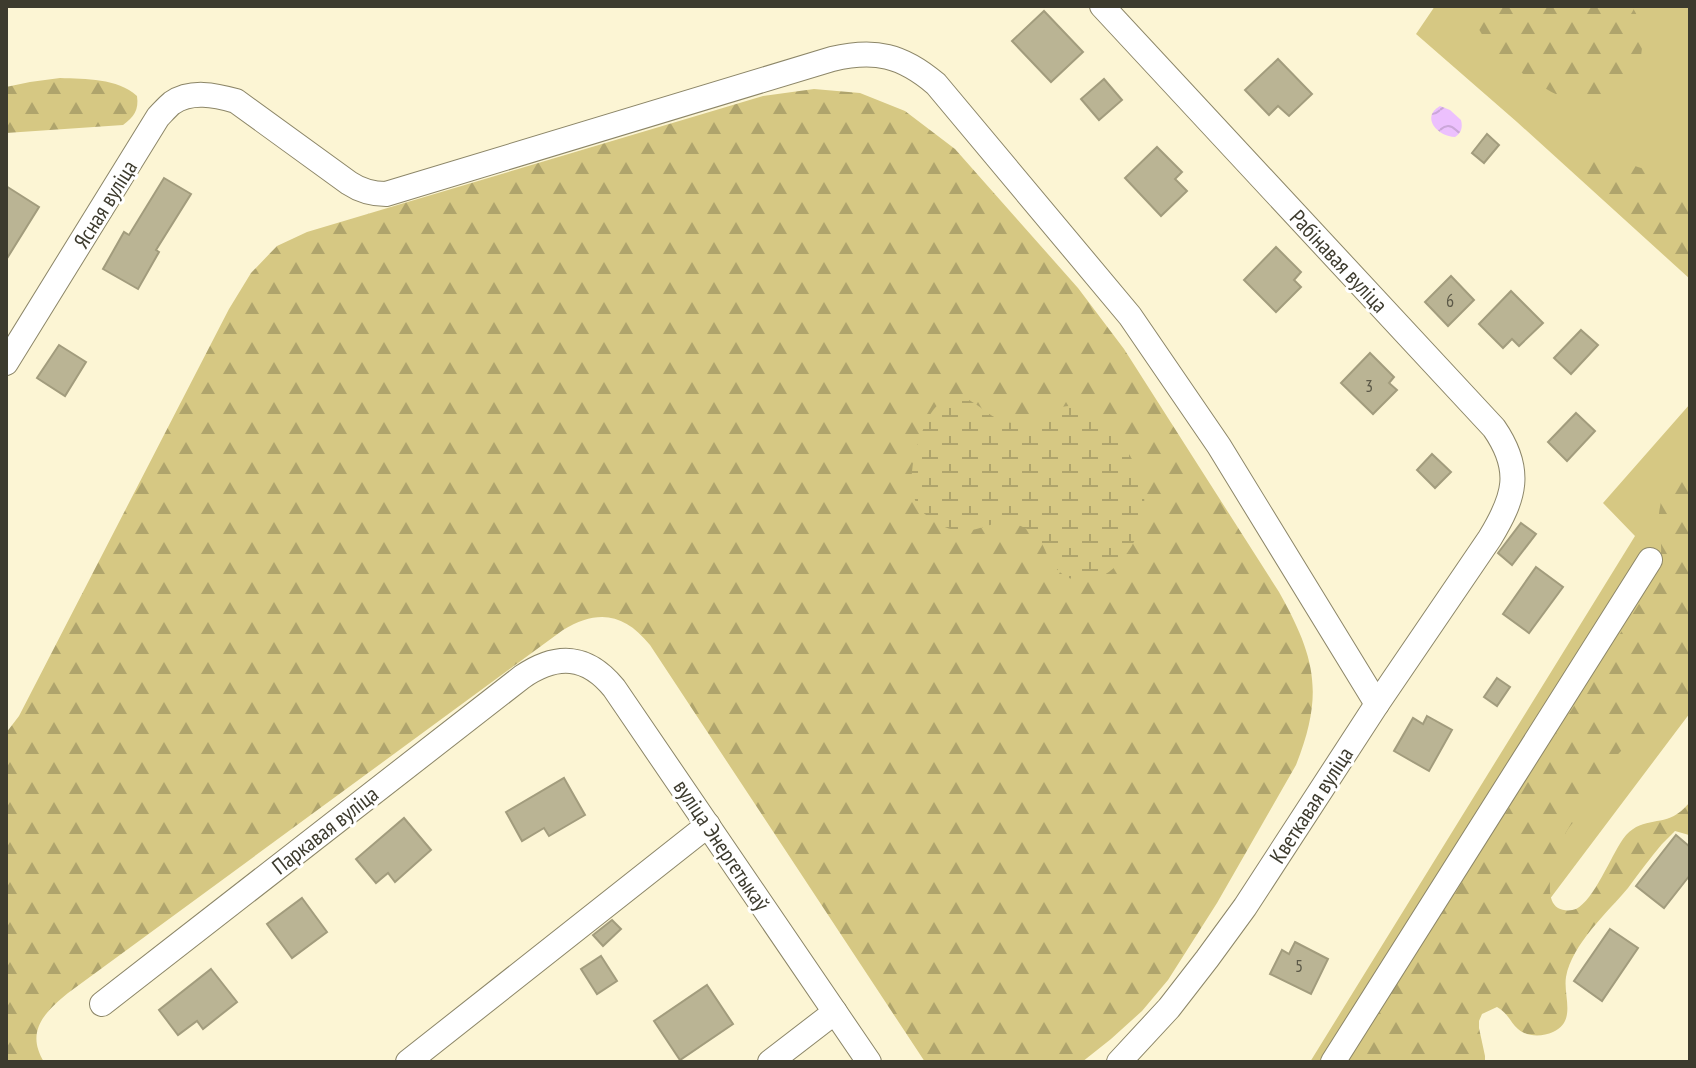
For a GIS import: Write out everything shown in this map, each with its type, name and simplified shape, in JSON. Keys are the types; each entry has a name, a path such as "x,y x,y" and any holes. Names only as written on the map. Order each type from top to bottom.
{"street":[{"name":"Рабінавая вуліца","path":"1102,6 1494,428 1506,446 1512,466 1512,489 1505,513 1490,538"},
{"name":"Ясная вуліца","path":"6,363 158,117 172,103 187,96 218,96 236,101 349,183 374,194 386,194 832,59 874,54 906,63 936,84 1130,316 1219,446 1377,704"},
{"name":"Кветкавая вуліца","path":"1119,1062 1169,1008 1245,907 1490,538"},
{"path":"1333,1062 1650,560"},
{"name":"вуліца Энергетыкаў","path":"552,661 580,663 605,677 869,1062"},
{"name":"Паркавая вуліца","path":"102,1004 522,677 552,661"},
{"path":"408,1062 708,825"},
{"path":"770,1062 835,1012"}],"green space":[{"path":"1435,6 1690,6 1690,279 1416,34"},
{"path":"1470,6 1631,6 1642,33 1639,65 1624,92 1612,101 1599,106 1572,101 1524,75 1498,53 1480,31"},
{"path":"60,78 101,81 129,90 137,96 135,113 123,125 6,133 6,87"},
{"path":"814,89 860,93 905,111 955,149 1078,288 1124,349 1279,592 1301,637 1308,657 1313,696 1305,740 1296,765 1217,903 1168,980 1142,1011 1082,1062 925,1062 650,645 630,626 599,617 563,630 68,993 40,1023 36,1041 44,1062 6,1062 6,733 19,716 229,309 251,273 277,246 307,232 763,96"},
{"path":"1593,155 1675,179 1690,180 1690,270 1588,180 1585,166"},
{"path":"960,396 1005,422 1023,423 1055,409 1071,406 1094,414 1109,427 1140,475 1144,499 1137,535 1117,565 1097,579 1076,580 1058,571 1041,542 1023,527 999,524 958,531 943,526 921,510 912,488 918,444 934,409 947,399"},
{"path":"1690,404 1690,713 1427,1062 1310,1062 1635,536 1603,503"},
{"path":"1690,459 1690,705 1667,733 1633,744 1614,759 1596,797 1564,836 1550,882 1553,902 1562,910 1576,909 1583,904 1630,832 1643,824 1670,818 1690,802 1690,834 1675,831 1583,941 1566,977 1567,1015 1553,1032 1526,1034 1497,1007 1482,1014 1479,1021 1485,1062 1347,1062 1648,590 1660,558 1662,498 1673,476"}],"water":[{"path":"1440,106 1461,120 1461,130 1455,137 1443,134 1431,121 1434,110"}],"building":[{"path":"1044,11 1083,52 1051,82 1012,41"},
{"path":"1278,59 1312,94 1289,116 1278,106 1269,115 1245,90"},
{"path":"1104,79 1122,100 1099,120 1081,99"},
{"path":"1487,134 1499,145 1484,163 1472,153"},
{"path":"1157,147 1182,172 1175,179 1187,191 1161,216 1125,178"},
{"path":"164,178 191,194 156,250 159,252 138,289 103,269 124,232 129,235"},
{"path":"6,186 39,207 6,260"},
{"path":"1276,247 1301,272 1294,280 1301,287 1276,312 1244,280"},
{"path":"1451,276 1474,300 1448,326 1425,302"},
{"path":"1511,291 1543,323 1519,346 1512,339 1503,348 1479,324"},
{"path":"1581,330 1598,345 1571,374 1554,358"},
{"path":"59,345 86,362 65,396 37,378"},
{"path":"1370,353 1394,377 1389,383 1397,390 1373,414 1341,383"},
{"path":"1576,413 1595,431 1567,461 1548,442"},
{"path":"1432,454 1451,472 1435,488 1417,470"},
{"path":"1521,523 1536,534 1512,565 1498,553"},
{"path":"1536,567 1563,587 1529,633 1503,614"},
{"path":"1497,678 1510,687 1497,706 1484,697"},
{"path":"1427,716 1452,730 1429,771 1394,751 1413,718 1423,724"},
{"path":"564,778 585,815 549,836 544,828 522,841 506,812"},
{"path":"404,818 431,850 395,882 388,873 376,883 356,859"},
{"path":"1676,835 1690,847 1690,875 1664,908 1636,886"},
{"path":"302,898 327,932 292,958 267,924"},
{"path":"612,920 621,929 603,946 593,935"},
{"path":"1610,929 1638,948 1602,1001 1574,981"},
{"path":"1295,942 1328,959 1311,994 1270,974 1282,950 1289,954"},
{"path":"601,956 617,981 597,994 581,969"},
{"path":"211,969 237,1002 203,1029 197,1021 178,1035 159,1010"},
{"path":"707,985 733,1024 680,1060 654,1021"}]}
